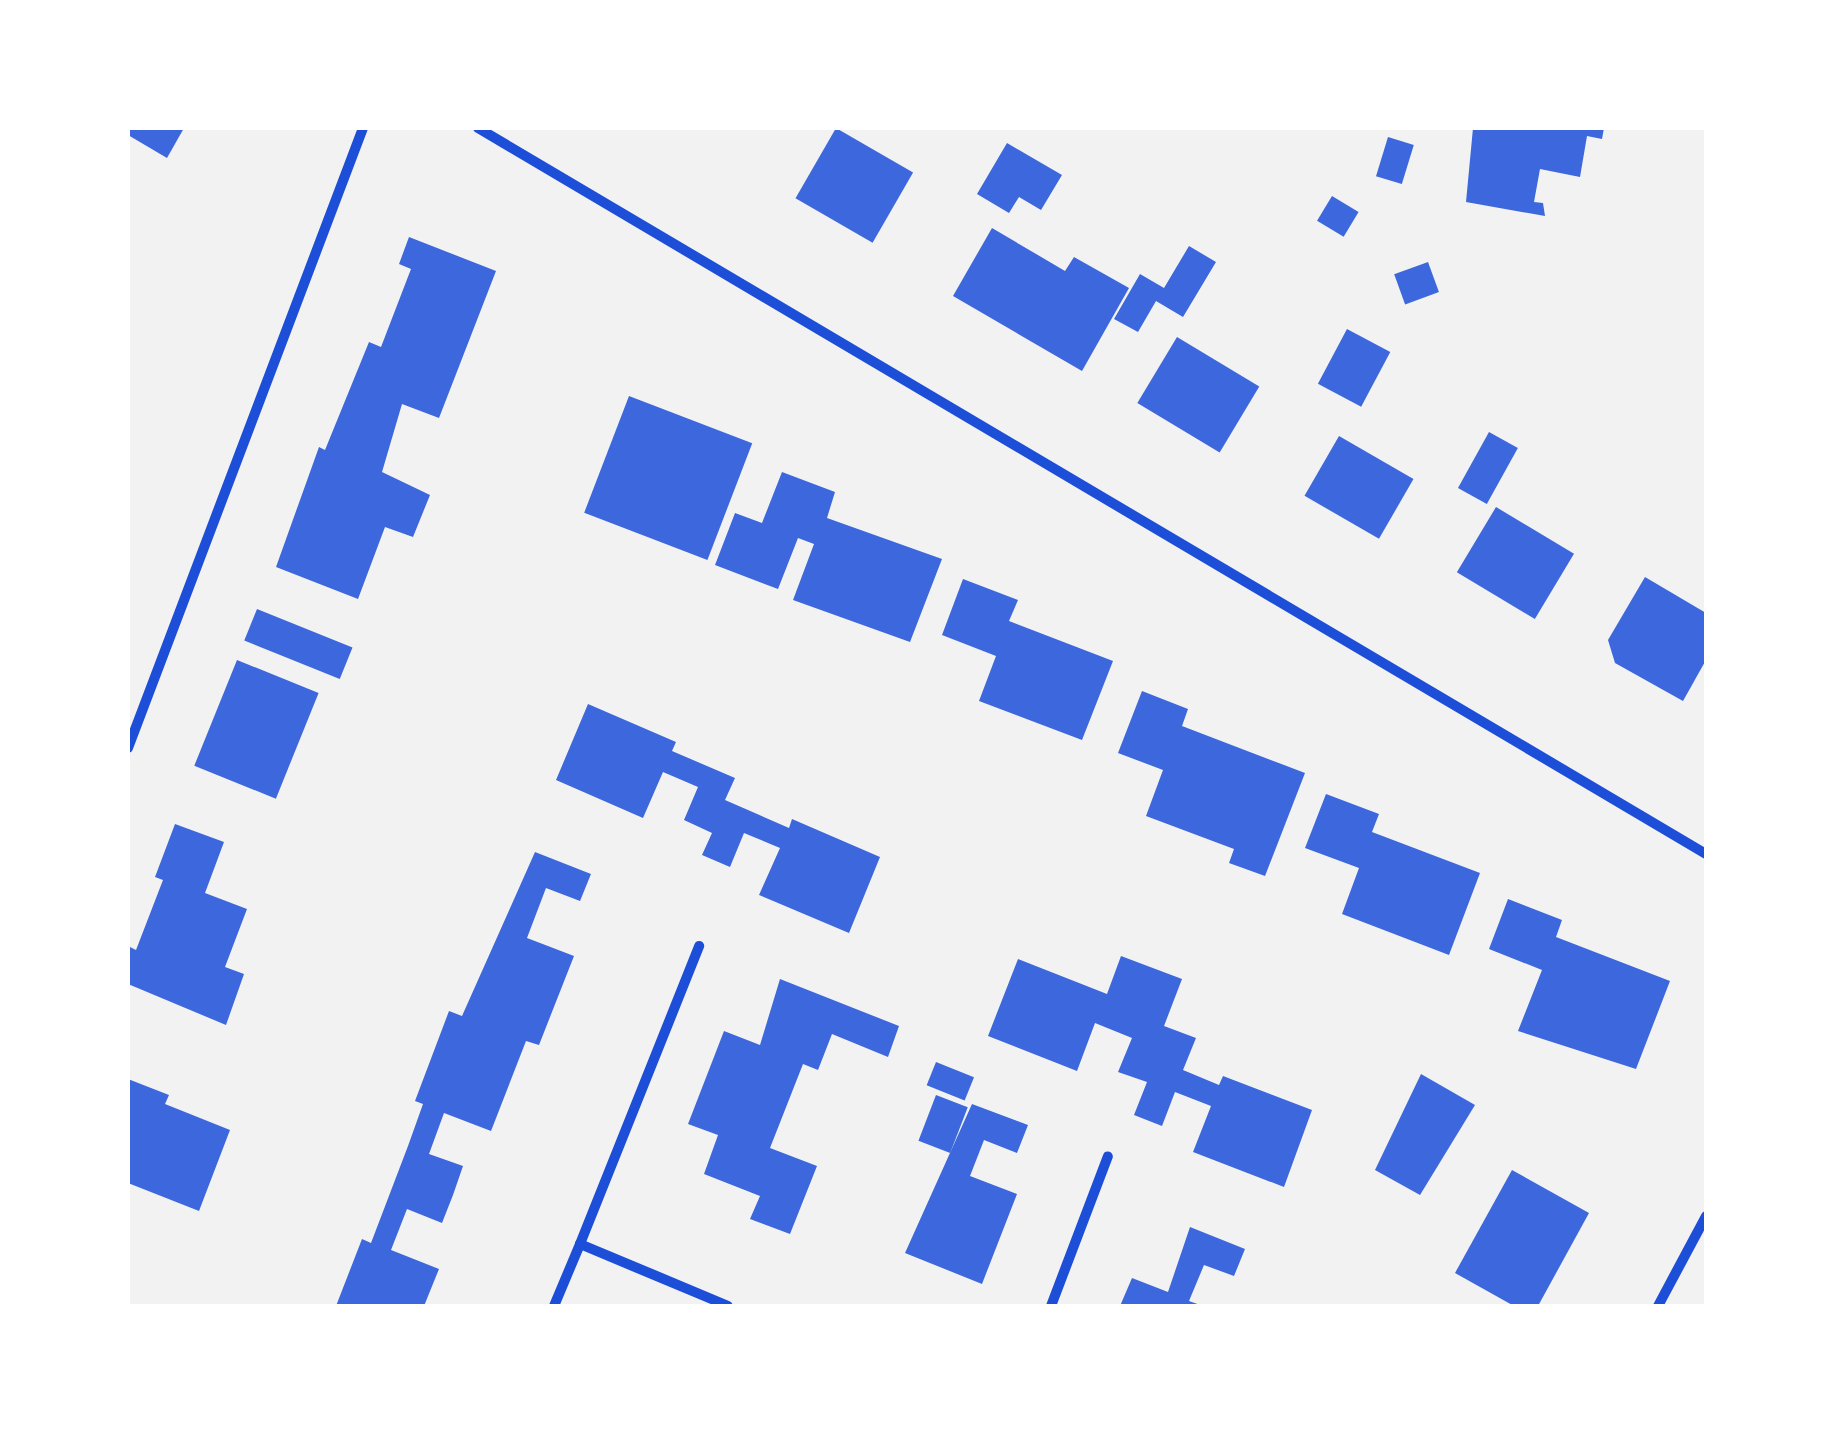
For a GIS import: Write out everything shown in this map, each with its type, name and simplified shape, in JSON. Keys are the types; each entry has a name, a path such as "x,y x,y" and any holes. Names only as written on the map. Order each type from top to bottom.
{"street":[{"path":"128,748 362,128"},
{"path":"478,128 1706,854"},
{"path":"554,1306 699,946"},
{"path":"1051,1306 1108,1156"},
{"path":"1658,1306 1706,1216"},
{"path":"580,1244 728,1306"}],"building":[{"path":"128,128 184,128 167,158 128,135"},
{"path":"836,128 913,172 873,243 796,198"},
{"path":"1473,128 1604,128 1602,139 1587,136 1580,177 1540,169 1534,202 1543,203 1545,216 1466,202"},
{"path":"1388,137 1414,145 1402,184 1376,176"},
{"path":"1007,143 1062,175 1041,210 1019,197 1009,213 977,194"},
{"path":"1332,196 1359,212 1344,237 1317,221"},
{"path":"992,228 1065,271 1074,257 1129,288 1082,371 953,296"},
{"path":"409,237 496,271 439,418 402,404 382,472 430,495 413,537 385,527 358,599 276,567 319,447 325,450 369,342 381,347 411,269 399,264"},
{"path":"1189,246 1216,262 1183,317 1156,301 1138,332 1114,319 1140,274 1164,288"},
{"path":"1428,262 1439,292 1405,304 1394,274"},
{"path":"1347,329 1390,352 1361,407 1318,384"},
{"path":"1177,337 1259,386 1220,452 1137,403"},
{"path":"629,396 752,443 707,560 584,513"},
{"path":"1489,432 1518,448 1487,504 1458,488"},
{"path":"1339,436 1413,479 1379,539 1304,496"},
{"path":"782,472 835,492 827,518 942,559 910,642 793,600 814,544 798,538 778,589 715,565 735,513 762,523"},
{"path":"1496,507 1574,554 1535,619 1457,572"},
{"path":"1645,577 1706,613 1706,660 1683,701 1615,663 1608,640"},
{"path":"963,579 1018,600 1009,621 1113,661 1082,740 979,701 996,656 942,635"},
{"path":"257,609 352,648 340,679 244,641"},
{"path":"237,660 319,693 276,799 194,766"},
{"path":"1142,691 1188,709 1182,726 1305,773 1265,876 1229,863 1234,849 1146,816 1163,770 1118,753"},
{"path":"588,704 676,742 672,751 735,778 725,800 789,828 792,819 880,857 849,933 759,895 780,848 744,833 730,867 702,855 712,833 684,820 698,787 663,772 643,818 556,780"},
{"path":"1326,794 1379,814 1372,832 1480,873 1449,955 1342,914 1359,868 1305,848"},
{"path":"175,824 224,842 205,893 247,909 225,967 244,974 226,1025 128,984 128,946 136,950 163,880 155,877"},
{"path":"535,852 591,874 580,901 546,888 527,938 574,956 539,1045 526,1041 491,1131 444,1113 429,1154 463,1166 453,1195 442,1223 407,1209 391,1250 439,1269 424,1306 336,1306 362,1239 371,1243 423,1104 415,1101 449,1011 462,1016"},
{"path":"1508,899 1562,920 1556,937 1670,981 1636,1069 1518,1031 1542,970 1489,949"},
{"path":"1121,956 1182,979 1164,1026 1196,1038 1183,1070 1219,1085 1223,1076 1312,1110 1284,1187 1193,1152 1211,1106 1175,1092 1162,1126 1134,1115 1147,1082 1118,1072 1132,1038 1095,1023 1077,1071 988,1036 1018,959 1107,994"},
{"path":"780,979 899,1026 888,1057 832,1034 818,1070 803,1064 770,1148 817,1166 790,1234 750,1219 760,1196 704,1174 718,1135 688,1124 724,1031 760,1045"},
{"path":"936,1062 974,1077 965,1101 927,1085"},
{"path":"1421,1074 1475,1105 1420,1195 1375,1170"},
{"path":"128,1079 169,1095 165,1104 230,1130 199,1211 128,1183"},
{"path":"936,1095 968,1107 950,1153 918,1141"},
{"path":"972,1104 1028,1125 1017,1153 984,1140 970,1176 1017,1194 982,1284 905,1253"},
{"path":"1512,1170 1589,1213 1538,1306 1514,1306 1455,1273"},
{"path":"1190,1227 1245,1249 1234,1276 1204,1265 1189,1301 1203,1306 1120,1306 1132,1278 1168,1292"}]}
